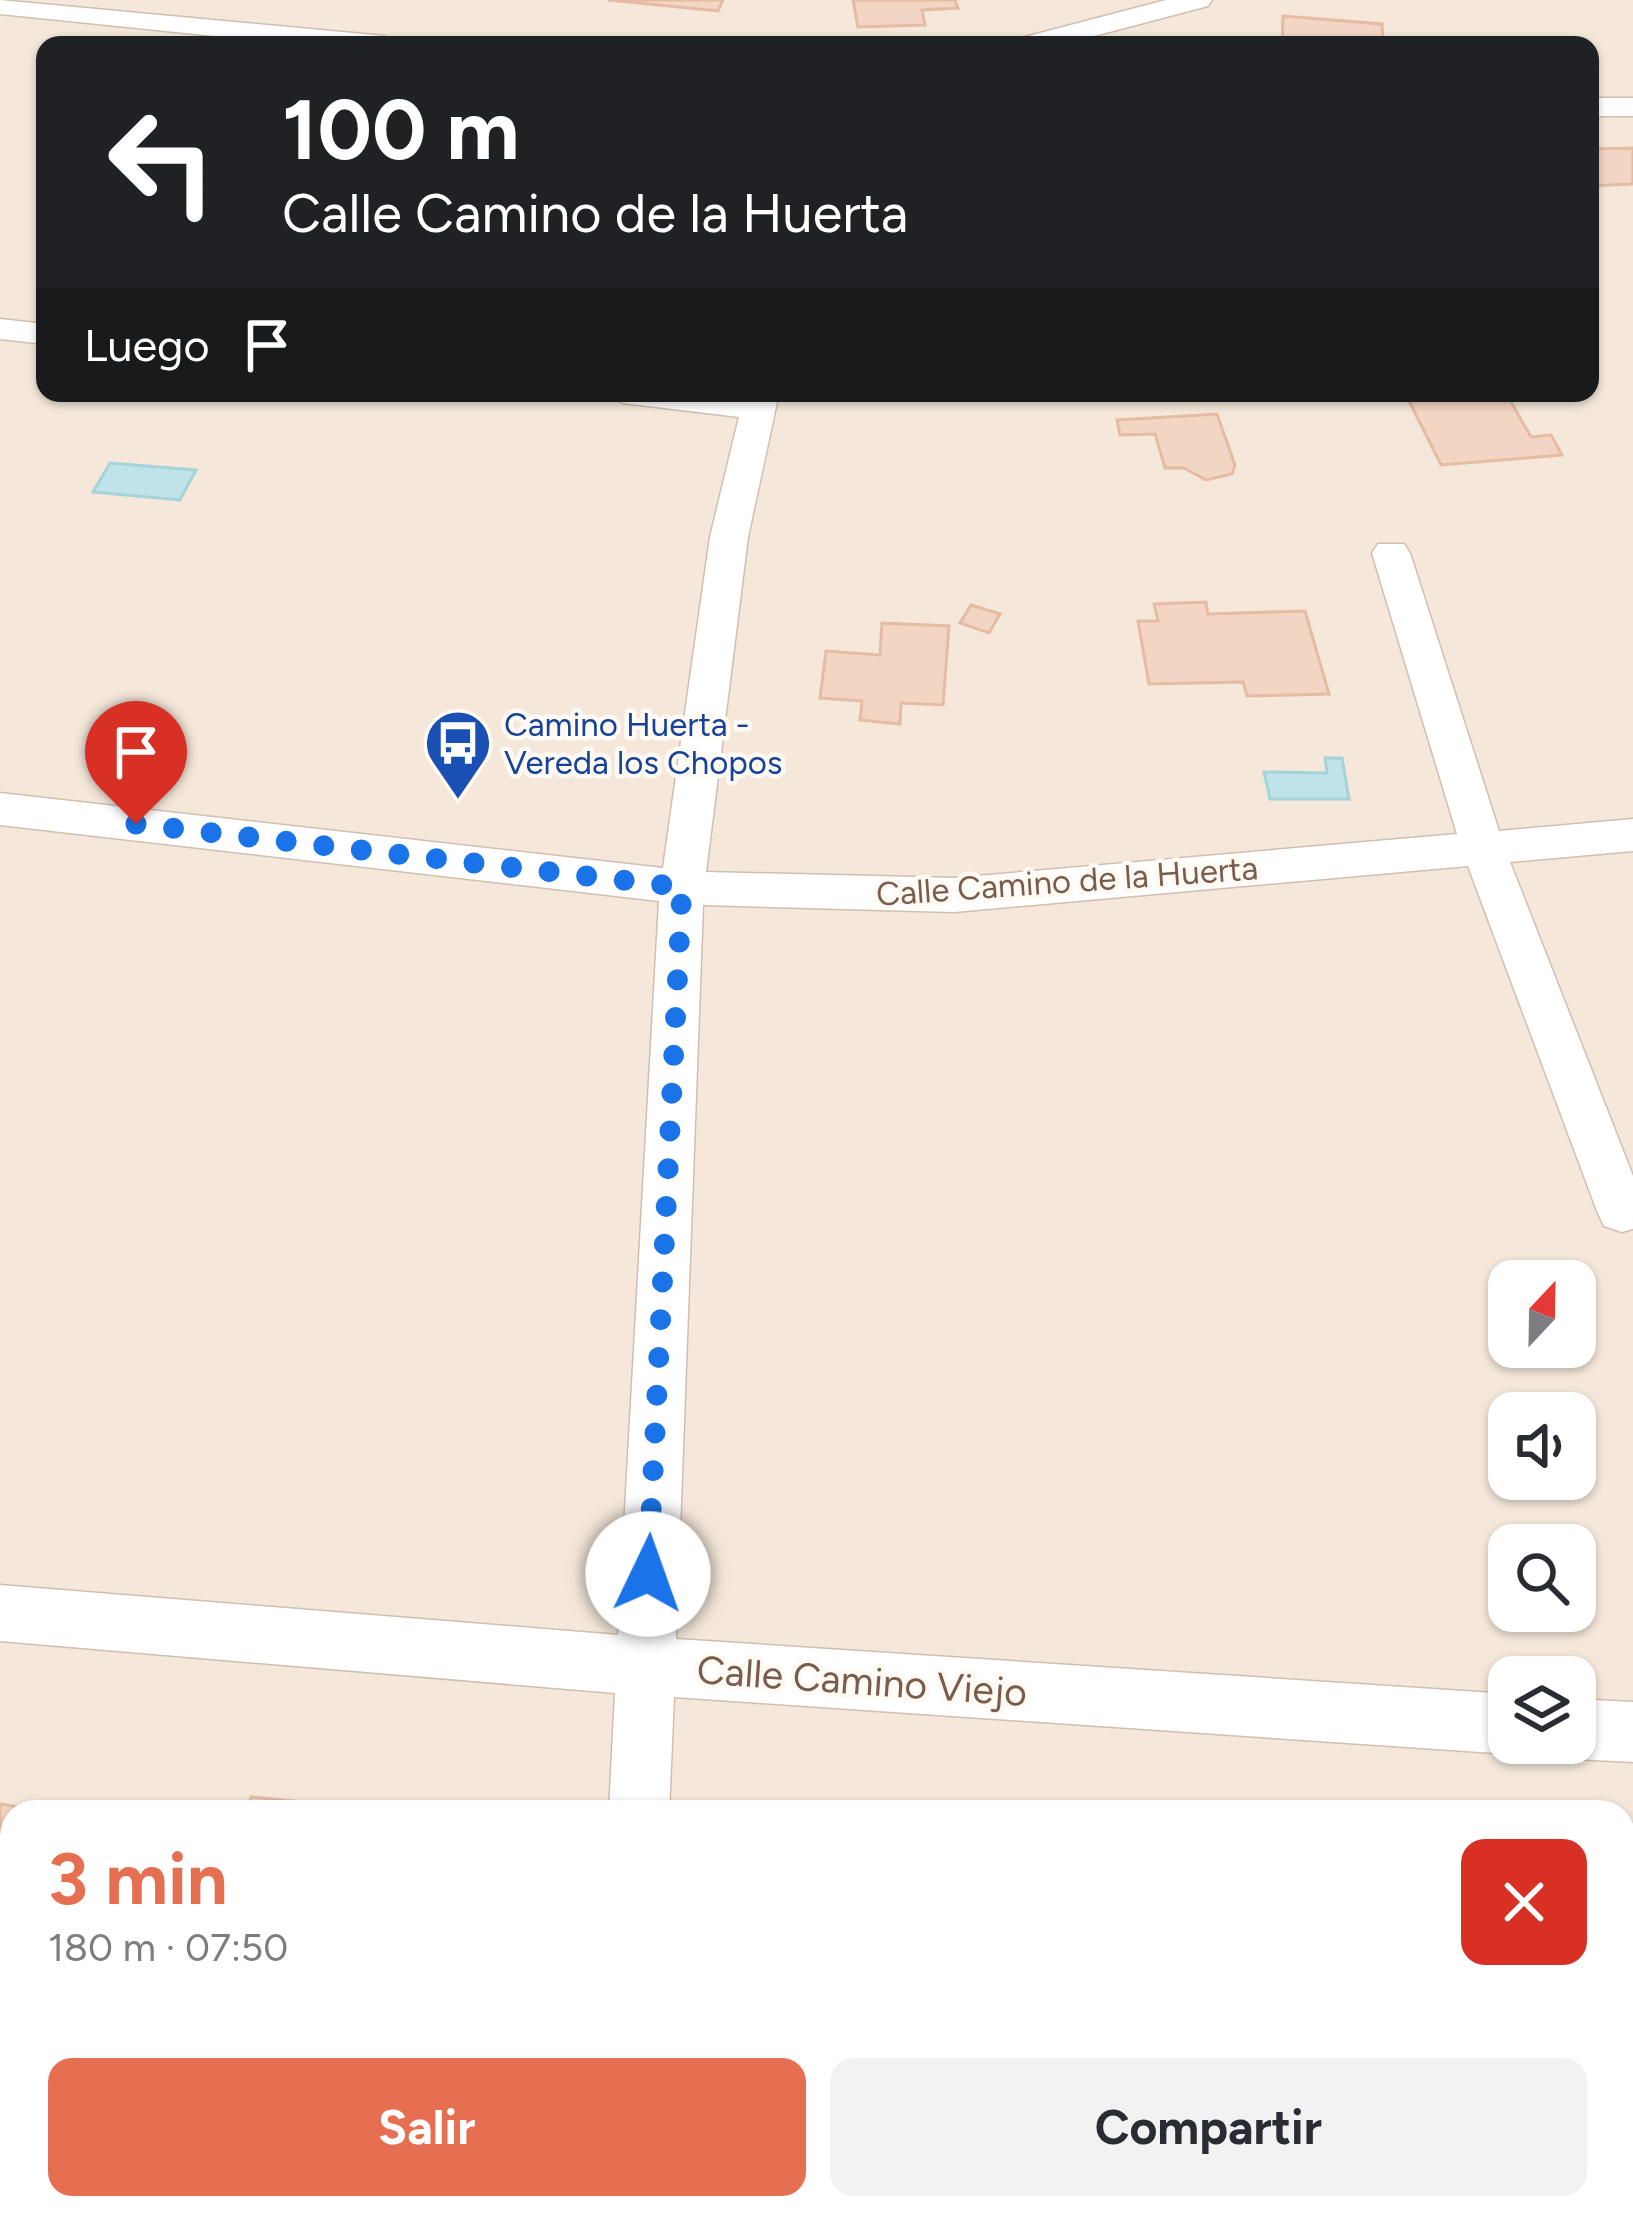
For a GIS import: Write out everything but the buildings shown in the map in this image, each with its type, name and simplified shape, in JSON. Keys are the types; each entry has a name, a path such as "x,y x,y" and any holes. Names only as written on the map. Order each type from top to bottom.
{"street":[{"path":"1062,36 1198,0"},
{"path":"0,6 296,36"},
{"path":"1599,107 1633,107"},
{"path":"0,329 36,333"},
{"path":"639,1800 682,887 729,537 759,402"},
{"path":"1391,554 1482,847 1622,1210"},
{"name":"Calle Camino de la Huerta","path":"0,808 682,887 954,895 1633,835"},
{"name":"Calle Camino Viejo","path":"0,1612 644,1666 1488,1723"},
{"path":"1596,1730 1633,1732"}],"shaded area":[{"path":"0,0 1633,0 1633,1800 0,1800"}],"water":[{"path":"110,463 196,470 180,500 93,492"},
{"path":"1325,758 1342,758 1349,799 1270,799 1264,772 1327,773"}],"place":[{"name":"Camino Huerta - Vereda los Chopos","path":"458,802"}],"route":[{"path":"136,824 682,887 648,1574"}]}
